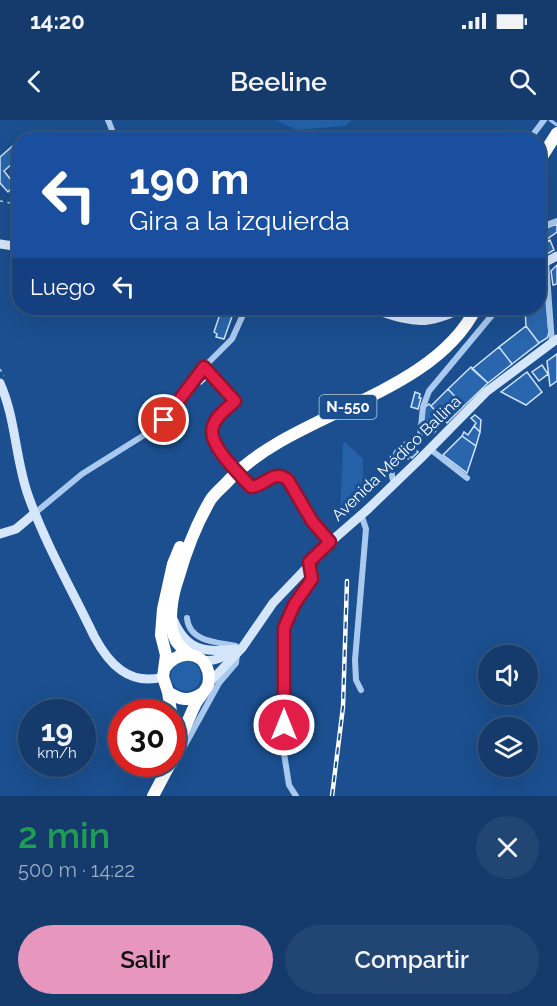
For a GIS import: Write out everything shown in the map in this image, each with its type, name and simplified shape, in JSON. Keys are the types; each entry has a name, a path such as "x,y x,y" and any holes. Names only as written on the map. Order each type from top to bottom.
{"highway":[{"path":"546,150 557,133"},
{"path":"546,163 557,146"},
{"name":"N-550","path":"169,699 164,673 166,655 161,635 163,609 173,564 183,541 212,498 236,473 284,439 390,386 424,364 447,346 463,329 472,315"},
{"name":"N-550","path":"201,660 189,654 177,643 172,631 172,616 176,584 188,544 212,498"},
{"path":"164,673 172,659 189,654"},
{"path":"186,724 195,703 205,689 209,674 201,660"},
{"path":"168,692 177,698 186,700 194,699 205,689"},
{"path":"146,796 158,777"},
{"path":"153,796 161,777"}],"street":[{"path":"546,290 554,341"},
{"path":"1,536 16,529 82,474 156,426 170,412 204,367 232,339 243,315"},
{"path":"394,315 411,320 433,320 447,315"},
{"path":"394,483 393,460 399,449 420,436 423,407 429,391 492,315"},
{"name":"Avenida Médico Ballina","path":"205,689 273,603 309,562 365,512 486,392 554,341"},
{"path":"204,367 235,401 213,426 212,438 223,455 251,487 256,487 275,475 288,480 312,521 333,539"},
{"path":"3,381 23,480 35,513 94,636 118,668 134,677 150,681 164,673"},
{"path":"430,449 467,478"},
{"path":"362,690 356,680 355,660 366,529 365,512"},
{"path":"296,796 289,785 283,747 284,628 294,605 312,579 309,562"},
{"path":"172,616 177,630 188,643 201,650 218,652 240,647"},
{"path":"187,618 188,625 199,639 240,647"},
{"path":"201,660 217,660 240,647"},
{"path":"186,743 219,683 236,663 240,647"}],"lane":[{"path":"550,120 557,125"}],"path":[{"path":"0,369 3,381"}],"shaded area":[{"path":"276,120 352,120 344,126 296,130"},
{"path":"345,442 363,459 363,499 340,520 343,443"},
{"path":"186,661 192,662 200,670 200,682 192,690 186,691 180,690 172,682 171,676 172,670 180,662"}],"building":[{"path":"12,146 12,164 4,171 12,181 12,188 8,192 0,183 0,157"},
{"path":"557,224 557,232 547,239 546,228"},
{"path":"550,240 554,250 547,254 546,252 546,242"},
{"path":"557,265 557,284 553,285 551,271"},
{"path":"546,299 549,333 547,338 539,343 526,326 525,315 546,315"},
{"path":"220,315 233,315 224,339 216,337 217,334 214,332"},
{"path":"526,326 539,343 512,364 499,347"},
{"path":"499,347 512,364 488,383 472,369"},
{"path":"557,354 557,381 550,386 547,361"},
{"path":"542,365 548,374 539,381 532,372"},
{"path":"471,367 488,383 464,406 448,389"},
{"path":"206,372 210,376 201,384 197,380"},
{"path":"527,372 542,392 526,405 501,392"},
{"path":"448,389 464,406 447,423 431,406"},
{"path":"415,392 420,394 419,398 421,398 418,409 411,407"},
{"path":"429,404 445,421 441,425 433,416 425,424 422,422 424,408"},
{"path":"475,415 481,420 480,432 474,426 476,423 471,418"},
{"path":"435,419 441,425 434,433 427,426"},
{"path":"474,426 480,432 476,446 462,436 464,432 468,435"},
{"path":"462,436 476,446 467,473 443,455"},
{"path":"412,446 418,452 408,459 401,452"}],"railway":[{"path":"332,796 343,707 347,581"}],"route":[{"path":"164,420 204,367 235,401 213,426 212,438 223,455 251,487 256,487 275,475 288,480 312,521 330,542 309,562 312,579 294,605 284,628 284,725"}]}
